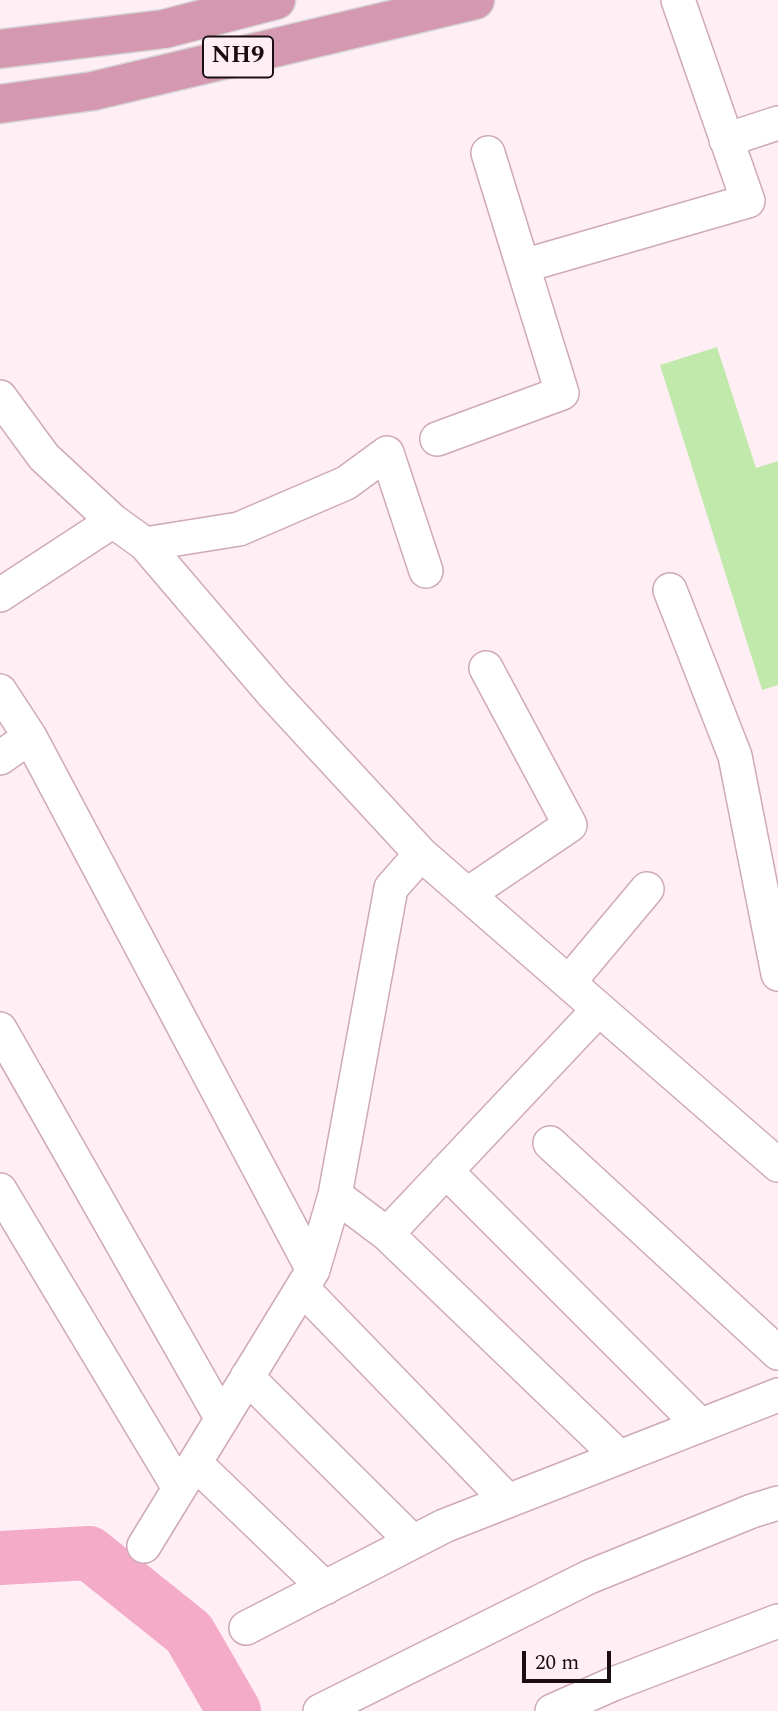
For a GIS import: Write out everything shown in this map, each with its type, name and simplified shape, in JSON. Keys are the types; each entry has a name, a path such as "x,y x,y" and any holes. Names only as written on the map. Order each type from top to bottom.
{"highway":[{"name":"NH9","path":"0,49 164,29 276,0"},
{"name":"NH9","path":"0,104 93,91 475,0"}],"street":[{"path":"523,266 748,201 678,0"},
{"path":"726,140 778,122"},
{"path":"438,439 562,393 488,153"},
{"path":"0,397 44,457 113,521 145,544 274,695 421,854 778,1164"},
{"path":"145,544 239,529 346,483 387,453 426,571"},
{"path":"0,595 113,521"},
{"path":"670,590 735,757 767,865 778,974"},
{"path":"468,894 570,825 486,668"},
{"path":"0,691 30,737 308,1279 508,1501"},
{"path":"0,758 30,737"},
{"path":"144,1546 308,1279 335,1195 391,888 421,854"},
{"path":"569,982 648,889"},
{"path":"387,1234 599,1009"},
{"path":"0,1029 222,1419"},
{"path":"550,1143 778,1353"},
{"path":"446,1171 700,1425"},
{"path":"0,1190 187,1476 325,1588"},
{"path":"335,1195 387,1234 619,1457"},
{"path":"247,1377 413,1542"},
{"path":"246,1628 444,1526 778,1395"},
{"path":"320,1711 589,1577 778,1503"},
{"path":"552,1711 612,1684 778,1620"}],"building":[{"path":"717,347 756,468 778,461 778,685 762,690 660,365"}],"waterway":[{"path":"0,1558 89,1553 189,1633 234,1711"}]}
